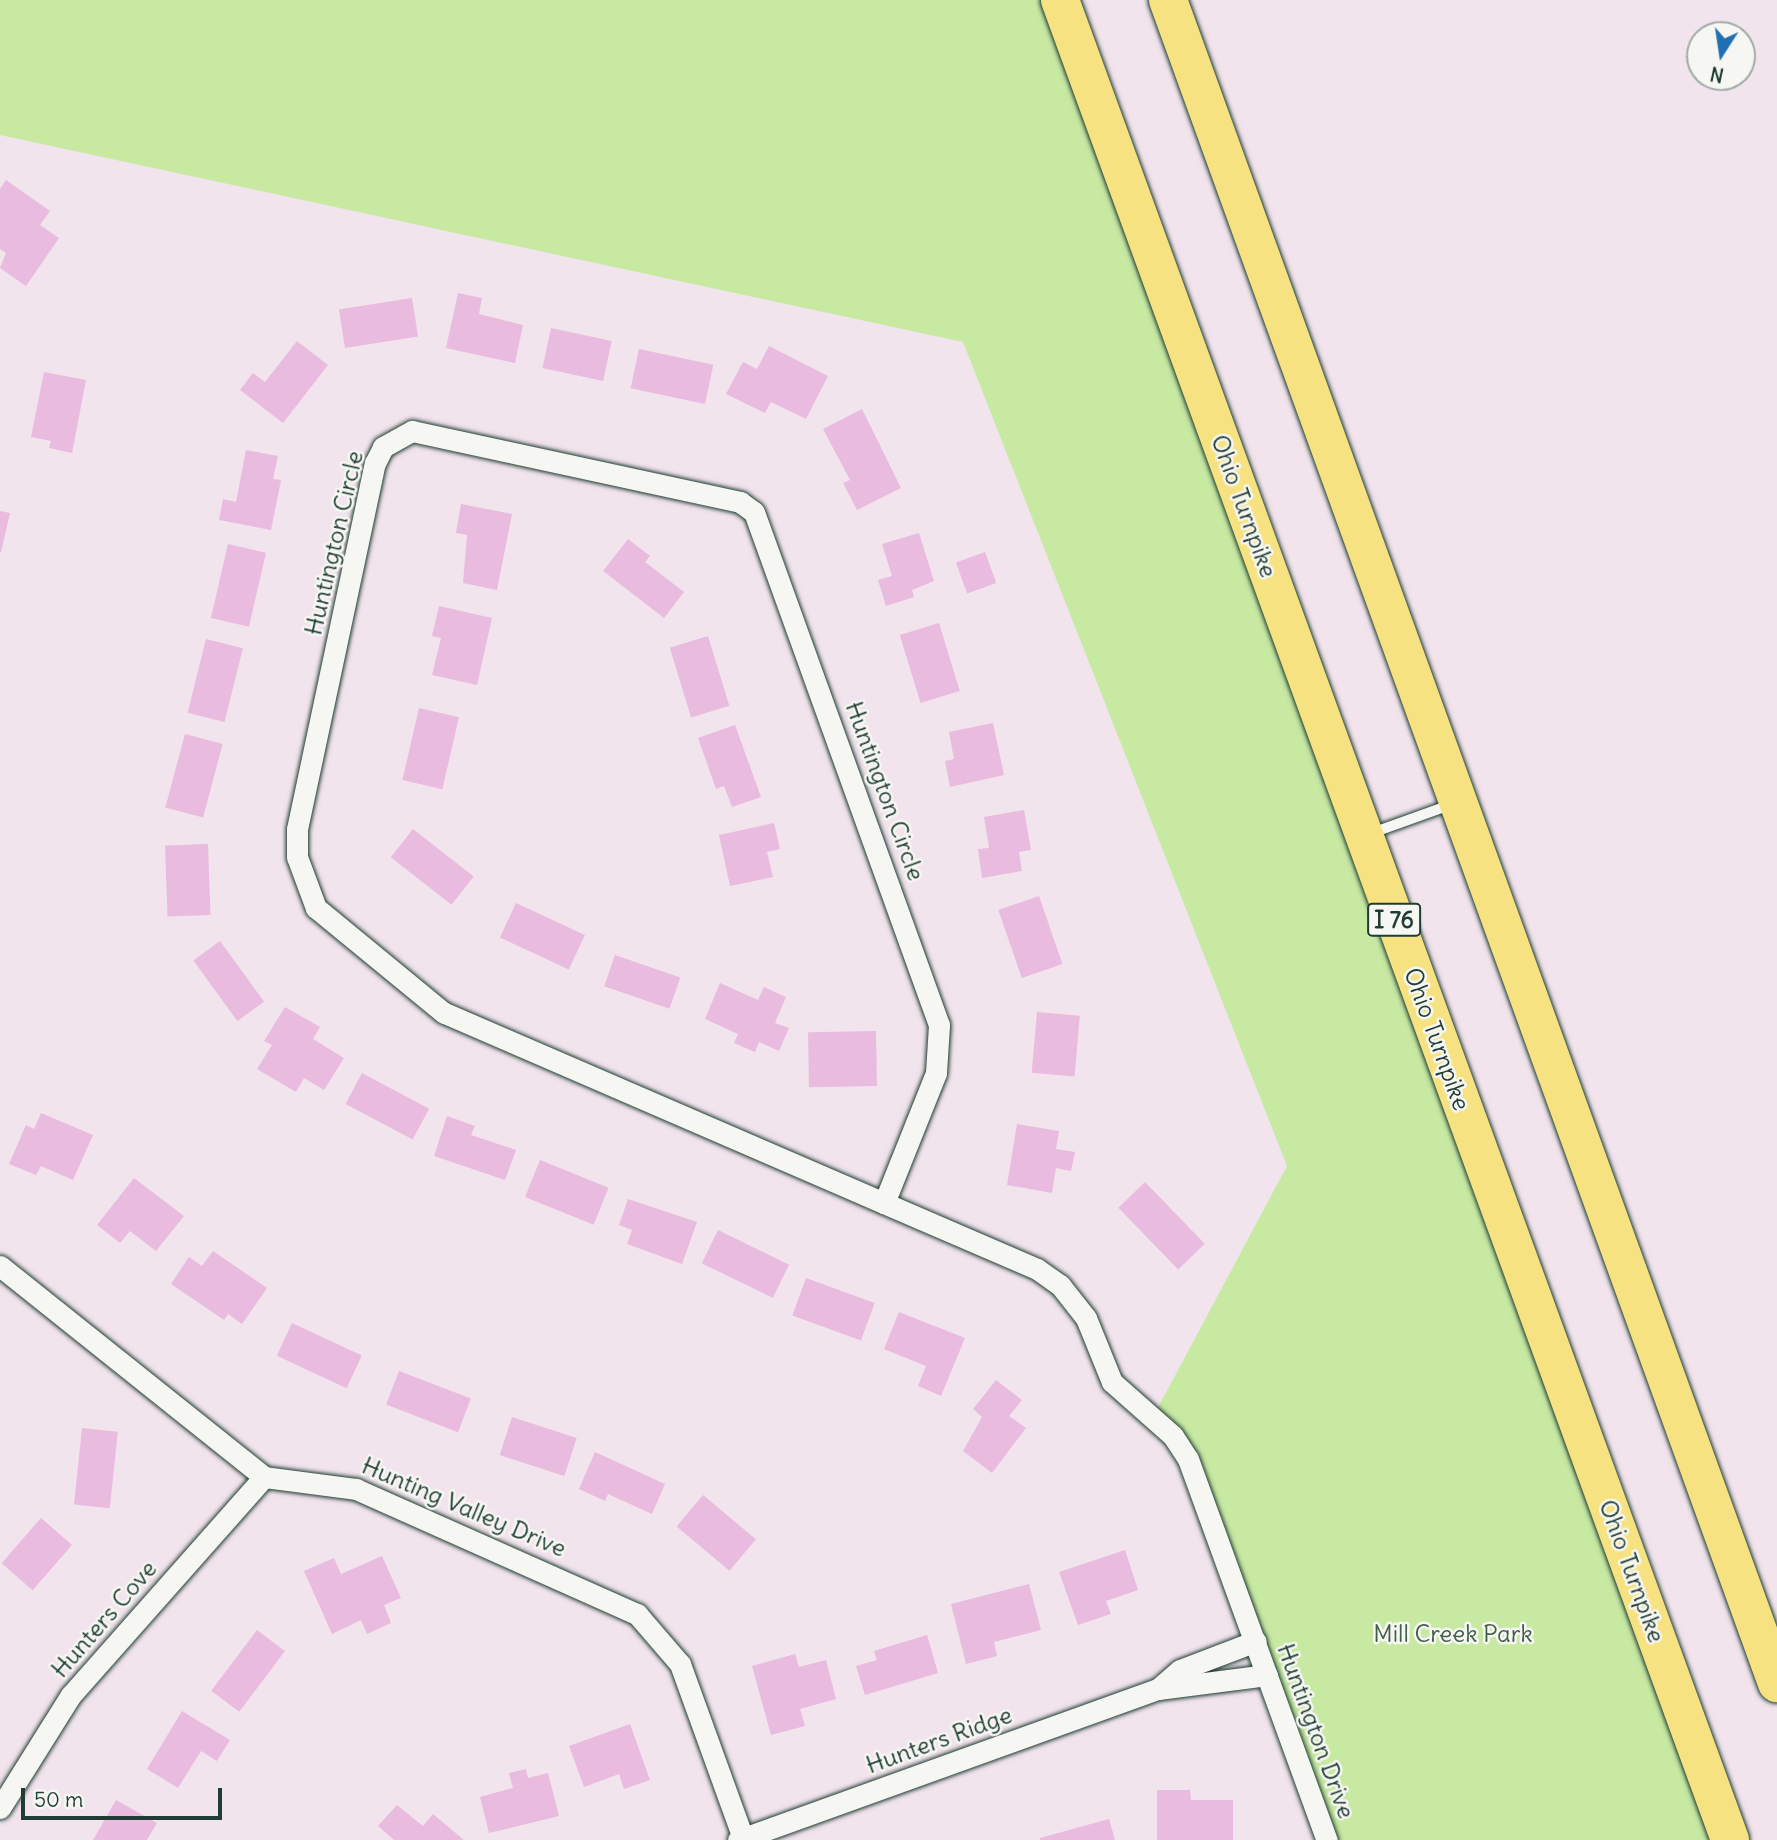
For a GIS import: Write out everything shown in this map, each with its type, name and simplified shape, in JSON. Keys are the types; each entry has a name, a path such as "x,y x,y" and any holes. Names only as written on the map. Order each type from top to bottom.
{"highway":[{"name":"Ohio Turnpike","path":"1060,0 1730,1840"},
{"path":"1168,0 1777,1683"}],"street":[{"name":"Huntington Circle","path":"884,1203 936,1073 939,1024 754,512 740,502 465,440 424,432 397,435 376,463 297,829 297,858 316,908 444,1013 884,1203 1037,1269 1073,1298 1112,1382 1173,1436 1188,1459 1256,1641"},
{"path":"0,1266 264,1477"},
{"name":"Hunters Cove","path":"0,1808 71,1695 264,1477"},
{"name":"Hunting Valley Drive","path":"264,1477 356,1489 637,1614 680,1664 741,1839"},
{"name":"Huntington Drive","path":"1256,1641 1327,1840"},
{"name":"Hunters Ridge","path":"1158,1689 1180,1670 1256,1641"},
{"name":"Hunters Ridge","path":"741,1839 1158,1689 1267,1675"}],"lane":[{"path":"1364,836 1458,802"}],"green space":[{"name":"Mill Creek Park","path":"0,0 1060,0 1730,1840 1327,1840 1188,1459 1153,1417 1287,1166 963,342 0,135"}],"building":[{"path":"6,180 50,211 40,225 59,238 26,286 0,268 6,253 0,249 0,189"},
{"path":"458,293 482,298 479,314 523,325 515,363 446,348"},
{"path":"412,298 418,337 345,348 339,310"},
{"path":"551,328 612,341 603,381 542,368"},
{"path":"297,341 328,365 283,423 240,390 253,373 265,382"},
{"path":"769,346 828,376 806,419 771,402 765,413 726,394 743,362 757,369"},
{"path":"639,349 713,365 705,404 631,388"},
{"path":"44,372 86,380 72,453 49,448 51,441 31,437"},
{"path":"862,409 901,488 857,510 843,483 850,480 823,429"},
{"path":"246,450 278,456 273,479 281,480 271,530 219,520 223,499 236,502"},
{"path":"461,504 512,514 497,590 463,583 467,535 456,533"},
{"path":"0,511 10,513 1,552 0,552"},
{"path":"919,533 934,581 912,590 914,597 886,606 878,580 892,576 882,544"},
{"path":"628,539 650,556 645,562 684,592 664,618 603,571"},
{"path":"228,544 266,553 249,627 211,618"},
{"path":"985,552 996,583 967,594 956,563"},
{"path":"439,606 492,618 477,685 432,675 441,638 432,636"},
{"path":"939,623 960,691 921,703 900,635"},
{"path":"708,636 729,706 691,718 670,648"},
{"path":"206,639 243,648 224,722 188,713"},
{"path":"419,708 459,717 442,789 402,780"},
{"path":"993,723 1004,775 950,787 945,761 954,759 949,732"},
{"path":"735,725 761,797 732,807 724,786 716,789 698,738"},
{"path":"185,734 223,744 203,818 165,807"},
{"path":"1024,810 1031,850 1019,852 1022,871 982,878 978,849 989,848 984,817"},
{"path":"774,823 780,849 767,852 773,877 730,886 719,835"},
{"path":"413,829 474,876 452,905 391,857"},
{"path":"208,844 210,915 168,916 165,846"},
{"path":"1039,896 1062,964 1022,978 998,910"},
{"path":"516,903 585,935 569,970 500,937"},
{"path":"220,941 264,1002 237,1021 193,960"},
{"path":"615,955 680,977 669,1009 604,986"},
{"path":"720,983 758,1000 764,987 786,997 775,1023 789,1028 779,1051 759,1042 755,1052 734,1043 738,1034 705,1019"},
{"path":"285,1007 320,1027 313,1039 344,1058 324,1090 304,1078 296,1092 257,1069 272,1045 264,1041"},
{"path":"1037,1012 1080,1016 1075,1077 1032,1073"},
{"path":"876,1031 877,1086 809,1087 808,1032"},
{"path":"362,1073 429,1109 413,1140 346,1104"},
{"path":"41,1113 93,1135 73,1180 41,1166 36,1175 9,1164 26,1125 34,1129"},
{"path":"447,1116 475,1126 471,1135 516,1150 505,1180 434,1156"},
{"path":"1017,1124 1059,1131 1056,1149 1075,1152 1071,1171 1056,1168 1052,1193 1007,1185"},
{"path":"540,1160 609,1188 594,1225 525,1197"},
{"path":"134,1178 184,1216 156,1251 130,1231 120,1243 97,1225"},
{"path":"1145,1182 1205,1244 1178,1270 1118,1208"},
{"path":"628,1199 697,1222 682,1264 627,1244 632,1230 619,1225"},
{"path":"718,1230 789,1265 773,1298 702,1263"},
{"path":"213,1251 267,1288 242,1324 228,1314 224,1320 171,1284 189,1257 202,1266"},
{"path":"806,1278 875,1303 861,1341 792,1316"},
{"path":"899,1312 965,1338 941,1396 918,1386 926,1366 884,1349"},
{"path":"292,1323 362,1356 347,1388 277,1356"},
{"path":"399,1371 471,1399 458,1432 386,1405"},
{"path":"996,1380 1022,1400 1009,1416 1026,1428 992,1473 963,1451 982,1417 973,1409"},
{"path":"512,1417 577,1438 564,1476 500,1455"},
{"path":"82,1428 118,1432 110,1508 74,1505"},
{"path":"595,1452 665,1484 652,1514 608,1494 605,1501 579,1489"},
{"path":"703,1495 756,1539 730,1571 677,1526"},
{"path":"41,1518 72,1545 33,1590 2,1563"},
{"path":"1125,1550 1138,1590 1106,1601 1111,1614 1078,1625 1059,1572"},
{"path":"382,1556 401,1598 384,1605 391,1623 367,1634 361,1620 332,1634 304,1571 334,1558 341,1574"},
{"path":"1029,1584 1041,1630 994,1642 997,1656 966,1664 951,1604"},
{"path":"257,1630 285,1651 239,1712 211,1691"},
{"path":"927,1635 938,1673 865,1695 856,1666 877,1660 874,1651"},
{"path":"795,1654 799,1667 826,1660 836,1699 800,1709 805,1726 771,1735 752,1666"},
{"path":"182,1711 230,1740 217,1761 201,1751 178,1788 147,1769"},
{"path":"630,1724 650,1780 624,1789 619,1774 584,1787 569,1746"},
{"path":"526,1769 528,1778 548,1773 559,1816 489,1833 480,1797 513,1788 509,1773"},
{"path":"1157,1790 1190,1790 1191,1800 1233,1800 1233,1840 1157,1840"},
{"path":"116,1800 157,1823 147,1840 93,1840"},
{"path":"397,1805 423,1826 433,1814 464,1840 394,1840 378,1826"},
{"path":"1109,1819 1115,1840 1040,1840 1040,1838"}]}
